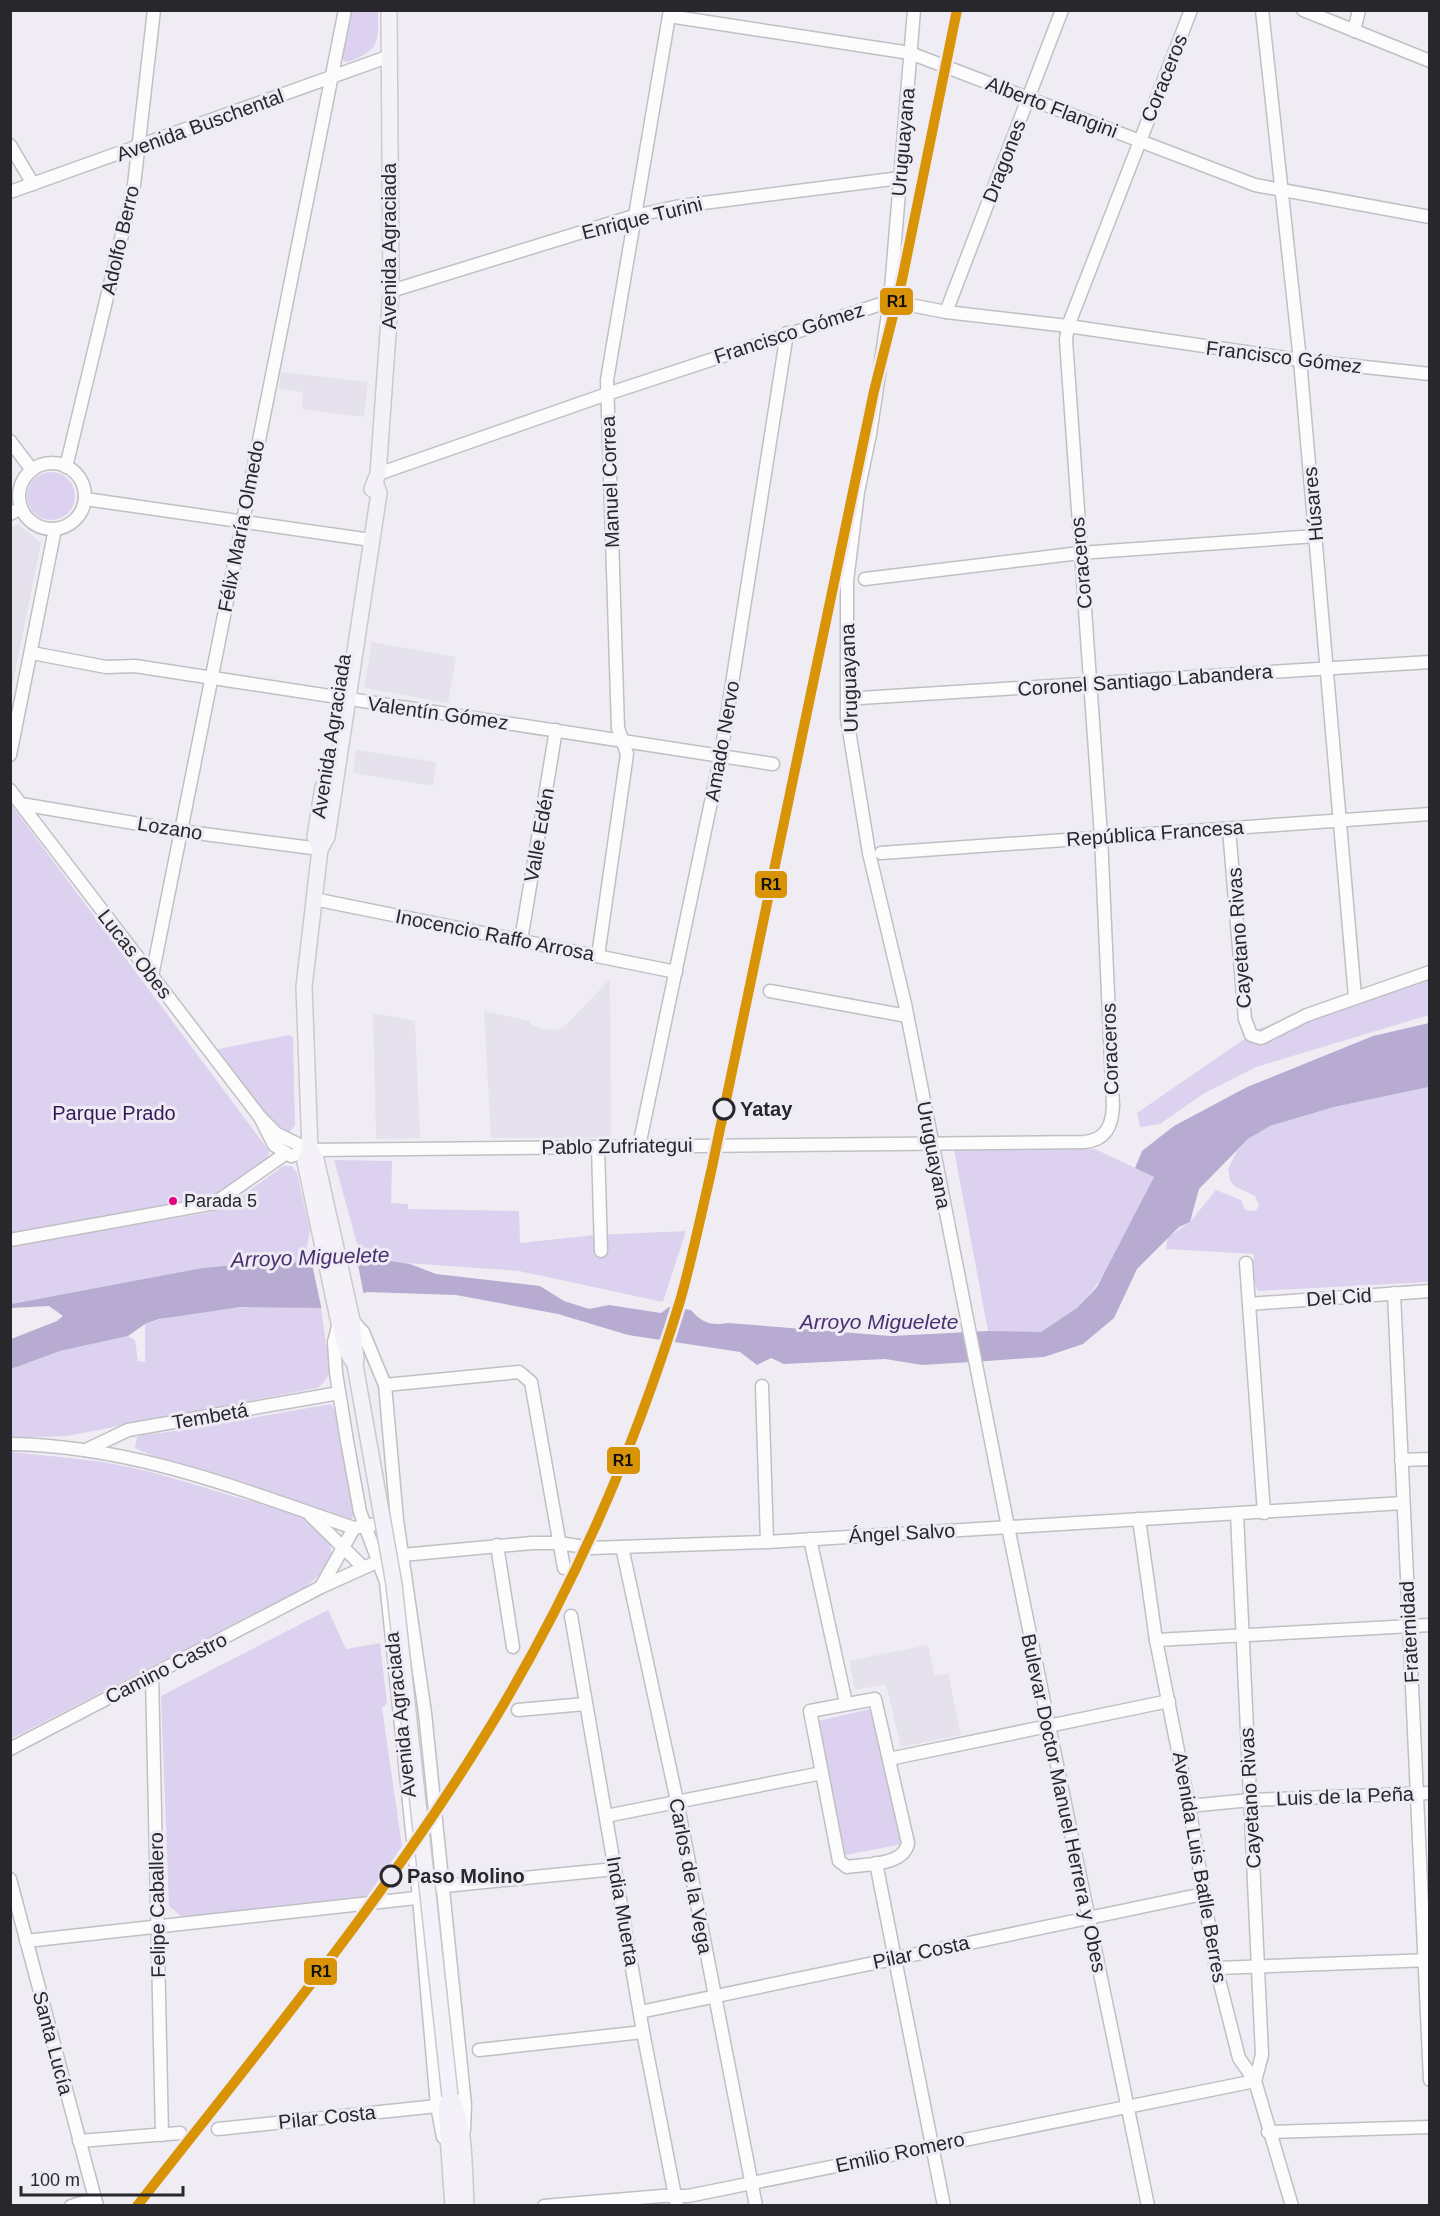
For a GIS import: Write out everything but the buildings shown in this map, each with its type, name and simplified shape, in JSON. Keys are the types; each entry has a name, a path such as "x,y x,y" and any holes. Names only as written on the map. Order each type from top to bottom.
{"main road":[{"name":"Avenida Agraciada","path":"389,10 391,291 377,477 379,493 367,540 342,699 327,837 320,849 306,951 304,996 310,1150 316,1159 330,1250 346,1321 358,1354 355,1365 394,1584 444,2101 466,2205"},
{"name":"Avenida Agraciada","path":"453,2205 455,2146"}],"street":[{"name":"Adolfo Berro","path":"66,467 134,185 154,10"},
{"name":"Félix María Olmedo","path":"153,976 345,10"},
{"name":"Uruguayana","path":"914,10 890,301 870,434 858,492 847,581 846,698 869,853 906,1010 982,1400"},
{"name":"Dragones","path":"946,312 1062,10"},
{"name":"Coraceros","path":"1102,1136 1110,1125 1113,1106 1101,836 1066,357 1068,326 1191,10"},
{"name":"Húsares","path":"1262,10 1300,360 1329,668 1355,998"},
{"path":"1303,10 1430,61"},
{"path":"1354,31 1359,10"},
{"name":"Alberto Flangini","path":"670,13 910,52 1256,184 1282,191 1430,217"},
{"name":"Manuel Correa","path":"598,956 627,754 618,728 607,380 670,13"},
{"name":"Avenida Buschental","path":"10,192 390,56"},
{"path":"10,145 33,184"},
{"name":"Enrique Turini","path":"391,291 634,216 680,206 900,178"},
{"name":"Francisco Gómez","path":"377,477 607,394 890,301 946,312 1068,326 1300,360 1430,374"},
{"name":"Amado Nervo","path":"639,1146 721,754 787,333"},
{"path":"10,441 32,470"},
{"path":"52,464 66,467 78,477 85,499 75,520 55,529 36,525 16,511 21,485 32,470 52,464"},
{"path":"85,499 367,540"},
{"path":"10,755 55,529"},
{"path":"865,579 1080,553 1316,536"},
{"name":"Valentín Gómez","path":"32,652 106,667 127,665 721,754 773,764"},
{"name":"Coronel Santiago Labandera","path":"860,698 1430,662"},
{"name":"Valle Edén","path":"521,940 556,730"},
{"name":"Lucas Obes","path":"10,790 260,1117 277,1134 310,1150"},
{"name":"Lozano","path":"21,804 181,831 320,849"},
{"name":"República Francesa","path":"881,853 1430,814"},
{"name":"Cayetano Rivas","path":"1229,829 1233,849 1245,1019 1251,1035 1261,1038 1308,1015 1355,998"},
{"name":"Inocencio Raffo Arrosa","path":"314,899 676,972"},
{"path":"1355,998 1430,972"},
{"path":"770,991 906,1010"},
{"name":"Lucas Obes","path":"260,1117 269,1139 285,1154"},
{"name":"Pablo Zufriategui","path":"310,1150 1084,1142 1102,1136"},
{"path":"598,1147 601,1251"},
{"path":"10,1240 215,1203 285,1154 296,1155 310,1150"},
{"path":"1246,1263 1264,1513"},
{"name":"Del Cid","path":"1249,1304 1430,1291"},
{"name":"Fraternidad","path":"1394,1293 1408,1626 1424,1793 1430,2080"},
{"name":"Avenida Agraciada","path":"444,2101 386,1582 379,1561 359,1526 339,1393 334,1342 346,1321 363,1332 385,1385 397,1520 425,1713 465,2113 455,2146"},
{"path":"385,1385 519,1372 526,1375 531,1382 564,1568"},
{"path":"762,1386 768,1542"},
{"name":"Tembetá","path":"86,1450 128,1430 339,1393"},
{"name":"Bulevar Doctor Manuel Herrera y Obes","path":"982,1400 1087,1917 1130,2107 1148,2205"},
{"path":"10,1444 86,1450 135,1459 208,1478 307,1512 359,1526 397,1520"},
{"path":"1401,1460 1430,1459"},
{"name":"Ángel Salvo","path":"402,1555 497,1545 559,1543 584,1548 768,1542 1403,1503"},
{"path":"307,1512 363,1567"},
{"name":"Cayetano Rivas","path":"1237,1514 1262,2055 1255,2081"},
{"name":"Avenida Luis Batlle Berres","path":"1139,1519 1156,1640 1189,1806 1216,1968 1239,2058 1255,2081 1292,2205"},
{"path":"321,1587 343,1547 359,1526"},
{"path":"810,1539 846,1703"},
{"path":"497,1545 513,1647"},
{"name":"Carlos de la Vega","path":"621,1547 677,1801 756,2205"},
{"name":"Camino Castro","path":"10,1749 321,1587 363,1567 402,1555"},
{"name":"India Muerta","path":"571,1616 643,2032 676,2201"},
{"path":"1156,1640 1430,1625"},
{"name":"Felipe Caballero","path":"152,1675 162,2135"},
{"path":"875,1699 889,1759 908,1843 907,1849 897,1858 847,1867 839,1860 810,1711 875,1699"},
{"path":"889,1759 1169,1701"},
{"path":"518,1710 585,1704"},
{"path":"606,1816 822,1773"},
{"name":"Luis de la Peña","path":"1189,1806 1250,1800 1424,1793"},
{"path":"876,1863 897,1958 944,2205"},
{"path":"26,1941 420,1898 426,1888 615,1869"},
{"name":"Santa Lucía","path":"10,1879 96,2202"},
{"name":"Pilar Costa","path":"640,2012 1203,1894"},
{"path":"1216,1968 1427,1960"},
{"path":"478,2050 643,2032"},
{"name":"Emilio Romero","path":"544,2205 676,2201 931,2145 1255,2081"},
{"name":"Pilar Costa","path":"218,2129 444,2101"},
{"path":"1269,2132 1430,2127"},
{"path":"79,2141 180,2133"},
{"path":"71,2205 96,2202"}],"shaded area":[{"path":"281,372 368,382 364,417 302,409 303,392 279,389"},
{"path":"18,524 41,543 11,692 10,528"},
{"path":"372,642 456,657 448,703 364,688"},
{"path":"356,750 436,762 433,786 353,773"},
{"path":"610,979 611,1138 491,1138 484,1011 530,1021 531,1024 541,1029 557,1030 564,1027"},
{"path":"373,1013 415,1021 420,1138 376,1139"},
{"path":"1429,1023 1429,1087 1334,1107 1270,1126 1248,1139 1199,1189 1190,1222 1179,1227 1137,1269 1114,1318 1083,1344 1044,1357 922,1365 885,1359 784,1364 771,1358 757,1365 740,1352 628,1335 558,1314 456,1295 367,1292 321,1308 241,1307 159,1319 145,1324 128,1336 60,1351 11,1369 11,1339 57,1321 63,1316 49,1306 11,1308 11,1304 202,1268 255,1263 311,1262 359,1256 410,1264 436,1274 540,1286 564,1301 589,1309 609,1305 661,1313 669,1307 691,1310 703,1321 712,1324 728,1323 891,1336 988,1331 1041,1332 1077,1308 1097,1287 1154,1177 1135,1168 1142,1151 1174,1126 1247,1087 1373,1036"},
{"path":"928,1645 935,1676 948,1673 961,1735 901,1747 886,1684 855,1690 849,1661"}],"green space":[{"path":"351,11 378,11 378,31 372,49 348,62 344,61 341,55"},
{"path":"46,472 56,472 68,479 75,491 75,501 68,513 56,520 46,520 31,509 27,501 27,491 38,476"},
{"name":"Parque Prado","path":"10,803 269,1151 268,1159 206,1202 11,1233"},
{"path":"1429,969 1429,1015 1256,1067 1203,1094 1160,1124 1140,1127 1137,1113 1259,1029"},
{"path":"289,1035 293,1037 295,1125 288,1134 278,1130 214,1050"},
{"path":"1429,1087 1429,1282 1258,1291 1252,1275 1254,1254 1166,1249 1168,1237 1190,1222 1216,1190 1241,1200 1245,1210 1256,1211 1259,1205 1255,1196 1234,1186 1228,1169 1237,1151 1248,1139 1270,1126 1334,1107"},
{"path":"1095,1149 1154,1177 1110,1264 1096,1286 1080,1304 1063,1320 1043,1331 1024,1333 988,1331 954,1150"},
{"path":"334,1160 392,1161 391,1203 408,1204 408,1209 519,1211 520,1243 595,1235 686,1231 663,1302 519,1271 391,1262 390,1256 358,1247"},
{"path":"283,1166 292,1166 297,1173 310,1230 307,1247 311,1262 255,1263 202,1268 11,1304 11,1246 212,1212 235,1201"},
{"path":"277,1306 321,1308 326,1345 330,1346 330,1365 326,1380 317,1388 67,1436 11,1438 11,1369 60,1351 128,1336 135,1340 138,1361 145,1362 145,1324 193,1312"},
{"path":"331,1404 337,1413 356,1513 351,1520 341,1520 259,1489 157,1458 135,1448 137,1437 142,1435 184,1430"},
{"path":"11,1452 129,1467 284,1510 306,1520 323,1532 329,1540 331,1556 323,1571 304,1588 11,1739"},
{"path":"328,1610 346,1649 380,1643 387,1703 382,1708 402,1846 367,1897 182,1917 169,1906 161,1696"},
{"path":"871,1709 903,1844 845,1855 817,1721"}],"pier":[{"path":"356,1254 364,1296 322,1311 311,1259"}],"transit line":[{"name":"R1","path":"137,2206 328,1962 419,1837 461,1773 502,1707 555,1610 603,1509 645,1406 680,1301 711,1172 874,391 902,280 957,10"}],"place":[{"name":"Yatay","path":"724,1109"},
{"name":"Parada 5","path":"173,1201"},
{"name":"Paso Molino","path":"391,1876"}],"water label":[{"name":"Arroyo Miguelete","path":"310,1257"},
{"name":"Arroyo Miguelete","path":"879,1321"}]}
